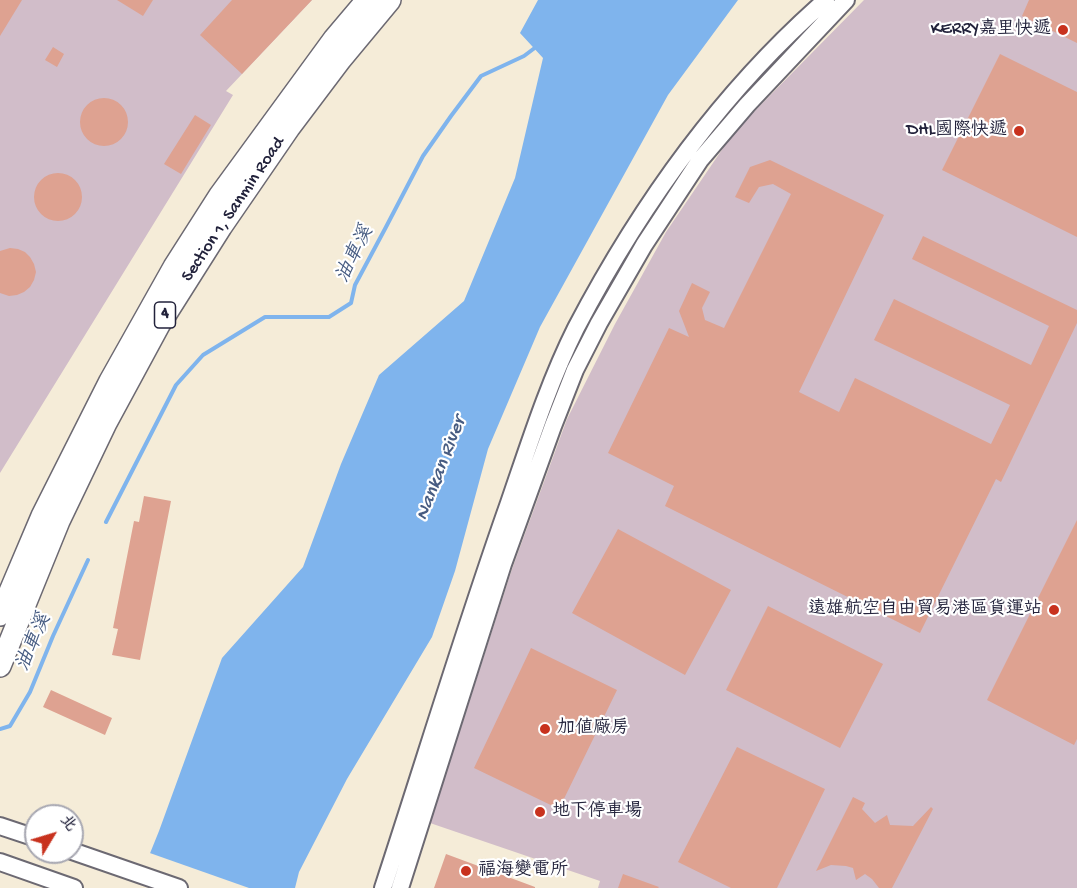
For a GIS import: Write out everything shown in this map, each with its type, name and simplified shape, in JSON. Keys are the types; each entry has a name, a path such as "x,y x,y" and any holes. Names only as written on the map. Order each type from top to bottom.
{"main road":[{"name":"Section 1, Sanmin Road","path":"0,615 42,516 110,381 174,267 220,195 334,39 368,0"},
{"name":"Section 1, Sanmin Road","path":"0,666 59,521 106,423 159,325 221,227 289,128 341,58 390,0"}],"street":[{"path":"383,888 486,567 554,378 576,330 633,229 719,109 766,57 826,0"},
{"path":"400,888 503,564 575,370 644,245 700,160 747,105 846,0"},
{"path":"0,820 18,832"},
{"path":"0,826 24,834"},
{"path":"84,855 179,888"},
{"path":"0,862 74,888"}],"shaded area":[{"path":"0,0 312,0 226,91 233,95 0,473"},
{"path":"864,0 1077,0 1077,888 598,888 600,881 430,823 512,569 567,419 615,324 666,232 734,132"}],"water":[{"name":"Nankan River","path":"538,0 738,0 668,95 540,327 488,449 455,571 432,637 347,779 299,872 295,888 136,888 222,658 303,567 341,464 379,375 464,301 515,178 543,58 520,33"}],"pier":[{"path":"147,852 249,888 133,888"}],"building":[{"path":"0,0 22,0 0,36"},
{"path":"117,0 153,0 143,16"},
{"path":"232,0 312,0 242,74 200,35"},
{"name":"KERRY嘉里快遞","path":"1029,0 1077,0 1077,43 1022,16"},
{"path":"53,47 64,54 57,67 45,60"},
{"name":"DHL國際快遞","path":"1000,54 1077,92 1077,237 942,170"},
{"path":"104,98 121,105 128,122 121,139 104,146 87,139 80,122 87,105"},
{"path":"195,115 211,125 181,174 164,164"},
{"path":"770,160 884,215 799,392 839,412 855,378 991,444 1010,405 874,340 894,299 1031,365 1049,326 912,259 923,236 1077,310 1077,323 1001,482 996,479 920,633 665,506 674,486 608,453 669,328 689,337 679,311 692,283 710,292 702,308 705,320 724,328 791,194 773,184 759,187 749,203 735,197 750,167"},
{"path":"58,173 75,180 82,197 75,214 58,221 41,214 34,197 41,180"},
{"path":"10,248 25,252 34,264 36,272 30,287 17,295 9,296 0,293 0,251"},
{"path":"144,496 171,501 140,660 112,655 118,629 113,628 134,521 139,522"},
{"name":"遠雄航空自由貿易港區貨運站","path":"1077,520 1077,739 1074,745 987,700"},
{"path":"618,529 731,590 685,675 572,613"},
{"path":"768,606 883,664 840,748 726,690"},
{"name":"加值廠房","path":"531,648 617,690 559,809 474,768"},
{"path":"51,690 112,718 105,735 43,707"},
{"path":"737,747 825,789 777,888 731,888 678,862"},
{"path":"853,797 865,803 862,809 875,823 887,815 890,825 913,826 931,807 933,809 892,888 879,888 865,874 856,880 853,868 846,866 831,865 816,871"},
{"name":"福海變電所","path":"446,854 535,887 535,888 434,888"},
{"path":"623,874 659,887 618,888"}],"waterway":[{"name":"油車溪","path":"106,522 176,385 203,355 265,317 329,317 351,303 355,285 423,156 451,116 481,76 524,56 536,47"},
{"name":"油車溪","path":"0,729 10,726 30,692 88,560"}],"place":[{"name":"KERRY嘉里快遞","path":"1063,30"},
{"name":"DHL國際快遞","path":"1019,131"},
{"name":"遠雄航空自由貿易港區貨運站","path":"1054,610"},
{"name":"加值廠房","path":"545,729"},
{"name":"地下停車場","path":"540,812"},
{"name":"福海變電所","path":"466,871"}]}
